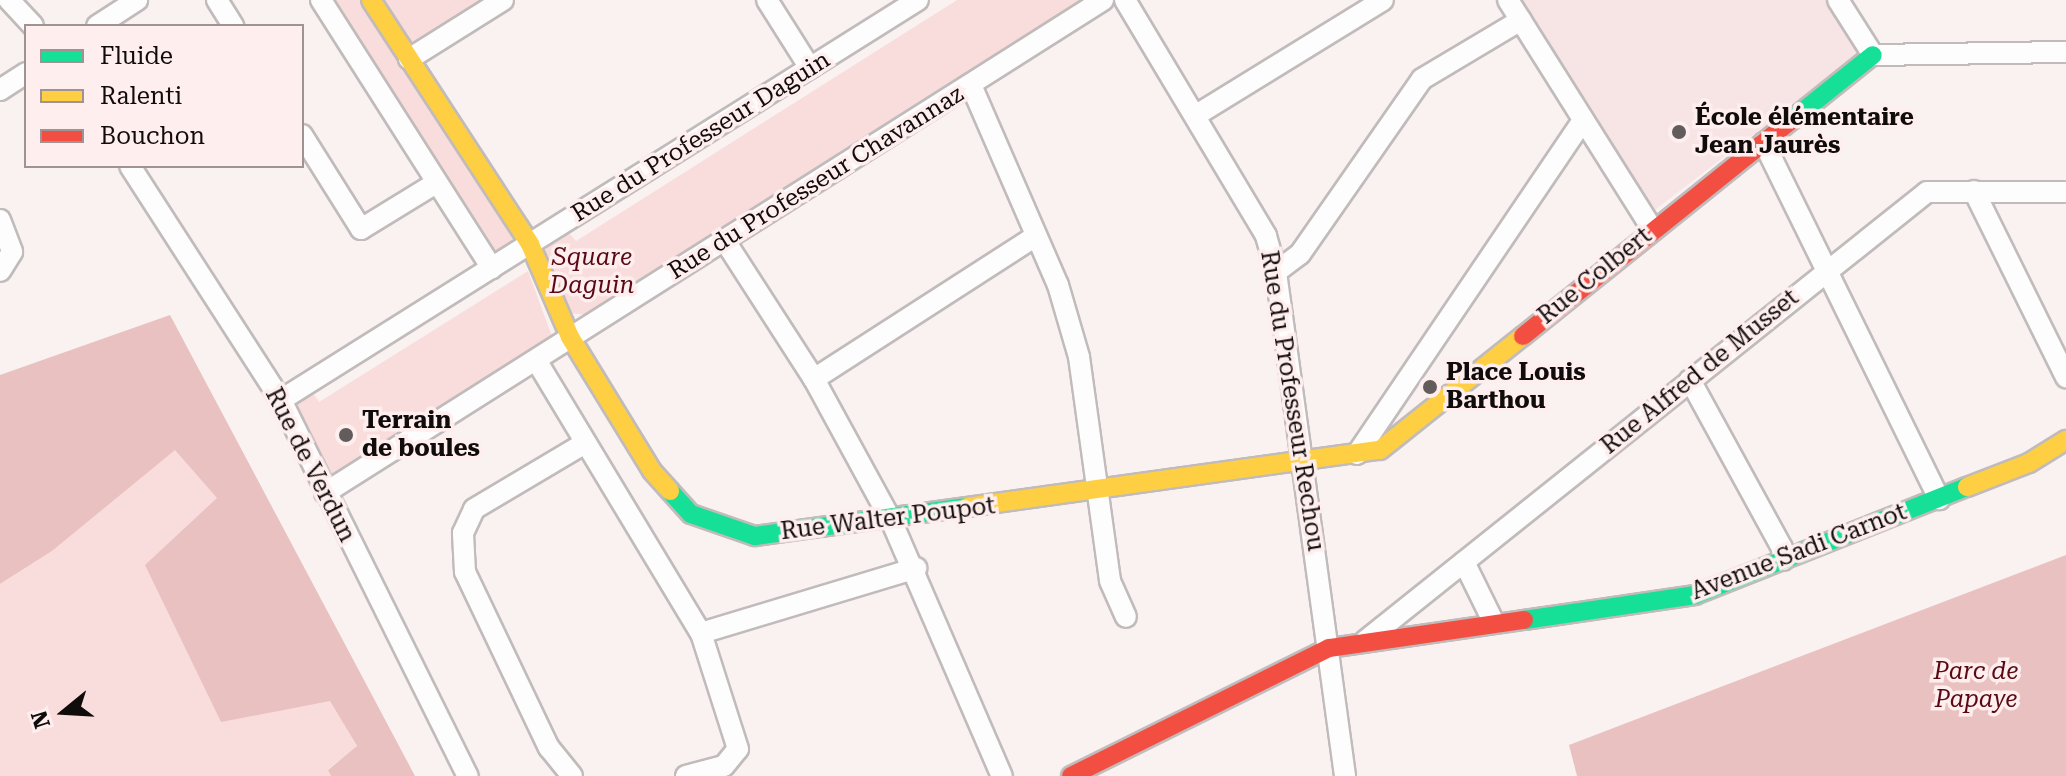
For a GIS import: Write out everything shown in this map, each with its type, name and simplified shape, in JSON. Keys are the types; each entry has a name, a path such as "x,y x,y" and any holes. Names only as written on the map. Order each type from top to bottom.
{"street":[{"path":"9,0 31,24"},
{"path":"100,24 137,0"},
{"path":"217,0 232,24"},
{"path":"321,0 492,268"},
{"name":"Rue Walter Poupot","path":"371,0 530,244 570,337 652,471 691,514 755,536 1302,462"},
{"path":"409,59 503,0"},
{"path":"767,0 810,68"},
{"name":"Rue du Professeur Daguin","path":"281,400 918,0"},
{"name":"Rue du Professeur Chavannaz","path":"325,493 1103,0"},
{"name":"Rue du Professeur Rechou","path":"1125,0 1198,114 1266,236 1276,272 1345,776"},
{"path":"1198,114 1383,0"},
{"path":"1508,0 1653,230"},
{"path":"1838,0 1873,55 2066,52"},
{"path":"1276,272 1300,254 1422,79 1521,20"},
{"name":"Rue Colbert","path":"1302,462 1380,450 1873,55"},
{"path":"0,90 24,74"},
{"path":"971,85 1005,158 1033,238 1058,285 1079,357 1110,581 1126,617"},
{"path":"1357,454 1583,120"},
{"path":"304,138 361,229 436,183"},
{"path":"1764,143 1939,499"},
{"name":"Rue de Verdun","path":"131,168 281,400 468,776"},
{"path":"1974,191 2066,377"},
{"name":"Rue Alfred de Musset","path":"1365,641 1825,270 1927,192 2066,192"},
{"path":"0,220 12,252 0,271"},
{"path":"814,379 1033,238"},
{"path":"725,241 814,379 916,568 1002,776"},
{"path":"536,360 701,633 738,749 724,766 686,776"},
{"path":"1690,380 1782,548 1783,560"},
{"name":"Avenue Sadi Carnot","path":"1329,648 1695,595 2029,463 2066,440"},
{"path":"572,776 549,748 465,572 463,533 474,509 585,443"},
{"path":"1464,562 1494,623"},
{"path":"701,633 916,568"},
{"path":"1071,776 1329,648"}],"shaded area":[{"name":"École élémentaire Jean Jaurès","path":"1519,0 1826,0 1861,52 1651,213"}],"green space":[{"path":"327,0 363,0 512,235 512,245 494,255"},
{"path":"371,0 503,0 409,59"},
{"name":"Square Daguin","path":"957,0 1084,0 587,315 569,313 545,251 549,244 568,232 576,241"},
{"path":"528,271 553,339 328,480 294,411 298,398 311,390 319,402"},
{"path":"170,315 415,776 331,776 328,770 357,746 330,701 221,722 145,565 217,498 175,450 52,551 0,584 0,375"},
{"path":"175,449 218,498 357,747 328,769 331,776 0,776 0,584 52,551"},
{"name":"Parc de Papaye","path":"2066,555 2066,776 1577,776 1569,745"}],"traffic: fast":[{"path":"1793,119 1873,55"},
{"path":"1524,620 1695,595 1967,487"},
{"path":"670,491 691,514 755,536 967,507"}],"traffic: slow":[{"path":"371,0 530,244 570,337 652,471 670,491"},
{"path":"967,507 1380,450 1523,336"},
{"path":"1967,487 2029,463 2066,440"}],"traffic: jam":[{"path":"1523,336 1793,119"},
{"path":"1071,776 1329,648 1524,620"}],"place":[{"name":"École élémentaire Jean Jaurès","path":"1679,132"},
{"name":"Place Louis Barthou","path":"1430,387"},
{"name":"Terrain de boules","path":"346,435"}]}
